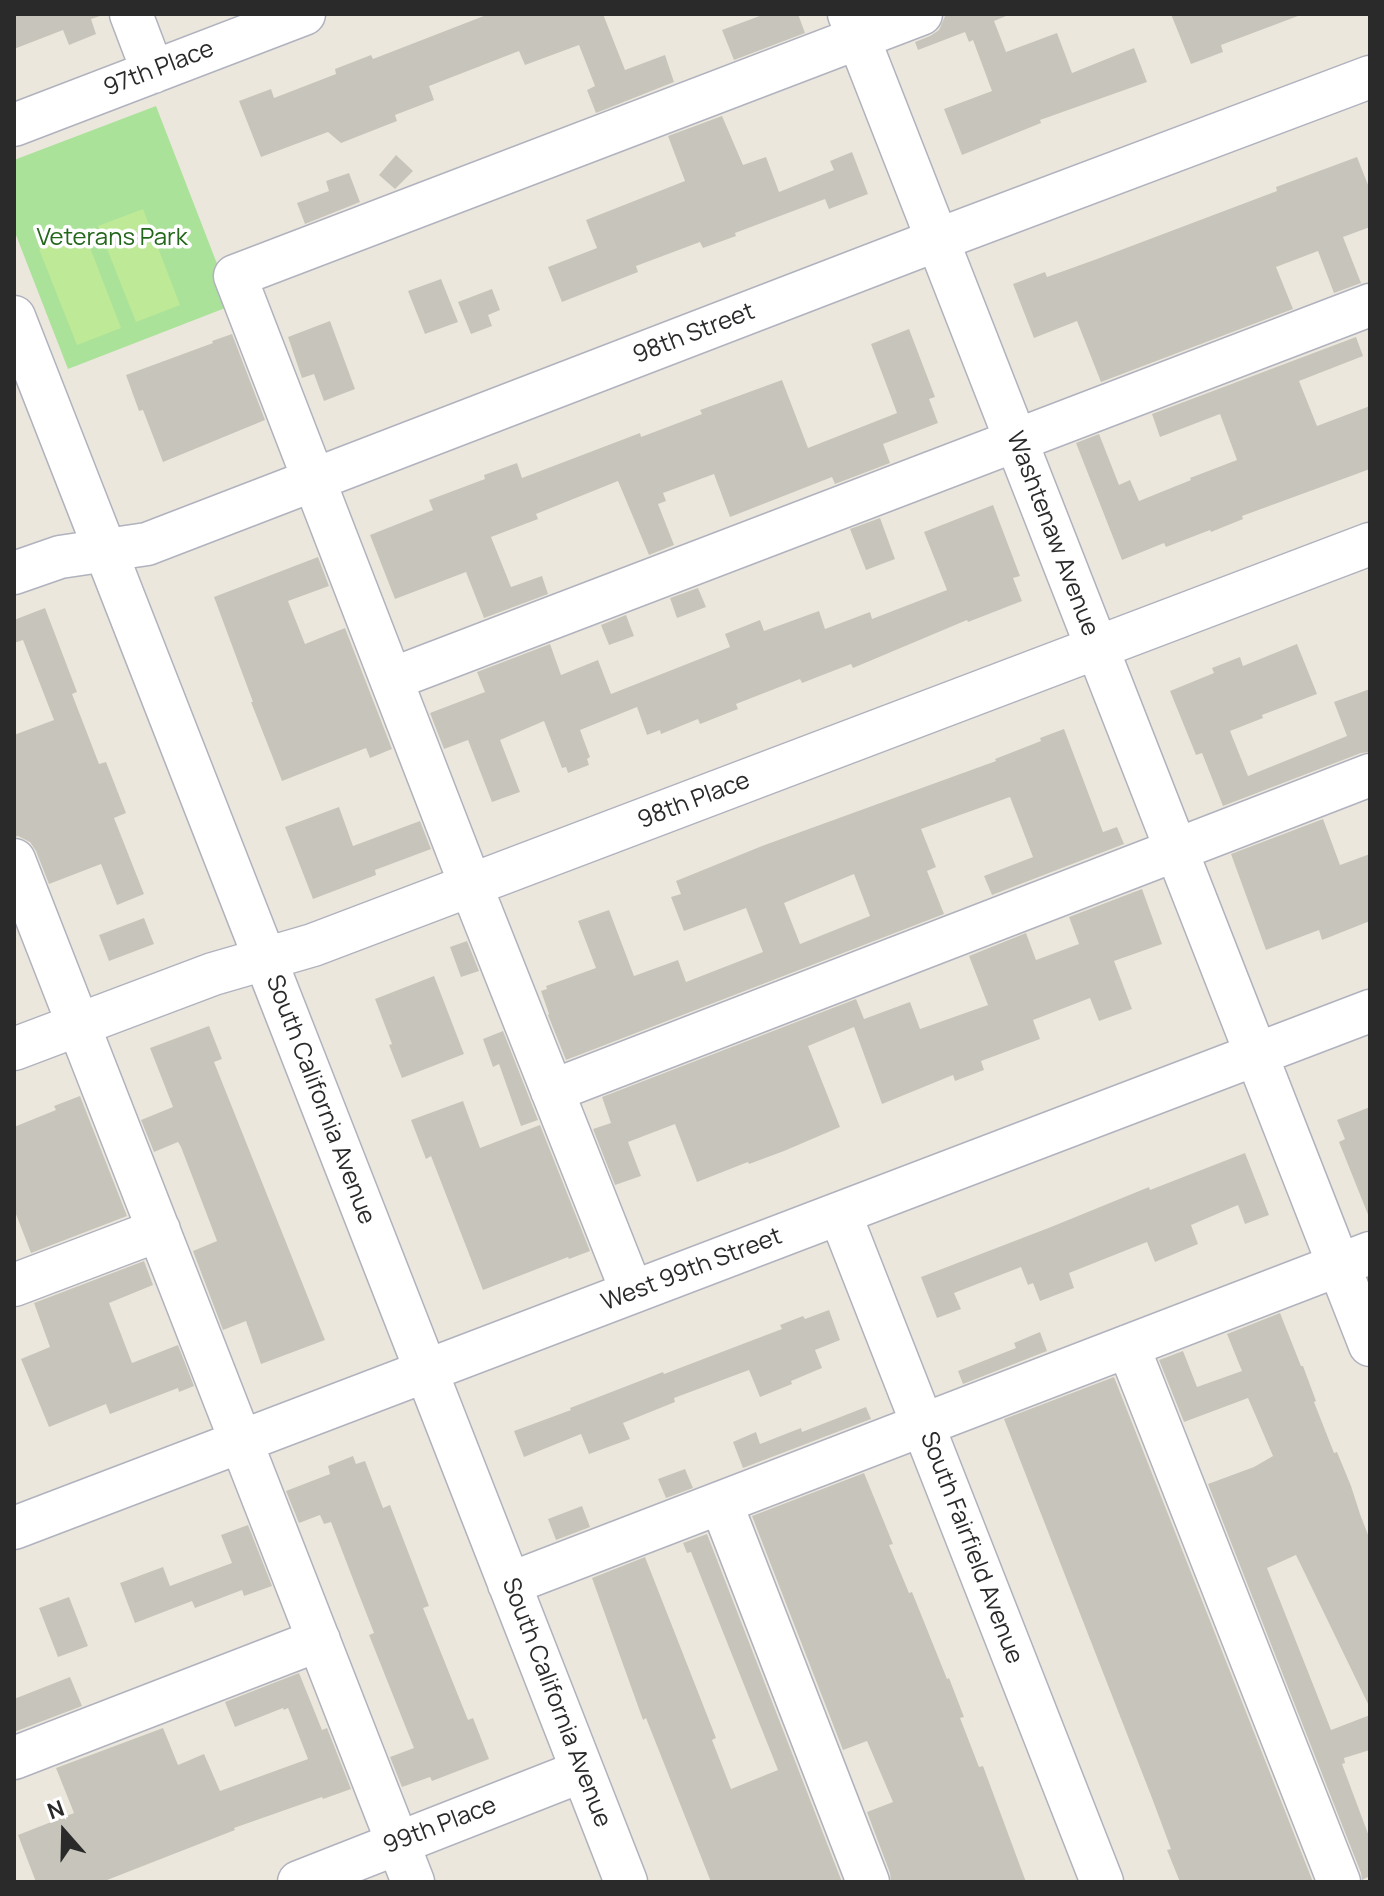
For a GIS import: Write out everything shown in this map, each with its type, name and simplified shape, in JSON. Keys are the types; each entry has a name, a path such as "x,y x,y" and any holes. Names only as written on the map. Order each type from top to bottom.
{"street":[{"path":"131,14 153,72"},
{"name":"97th Place","path":"14,125 304,14"},
{"path":"632,1292 235,276 853,26 921,14"},
{"name":"Washtenaw Avenue","path":"853,26 1256,1054 1354,1259 1370,1345"},
{"name":"98th Street","path":"14,573 54,558 147,544 1370,77"},
{"path":"392,679 1370,305"},
{"name":"South California Avenue","path":"14,317 626,1882"},
{"name":"98th Place","path":"14,1049 213,974 313,945 1370,544"},
{"path":"552,1091 1370,775"},
{"path":"14,860 413,1882"},
{"name":"West 99th Street","path":"14,1528 1370,1011"},
{"name":"South Fairfield Avenue","path":"840,1214 1102,1882"},
{"path":"14,1285 159,1230"},
{"path":"509,1584 1354,1259"},
{"path":"1128,1346 1339,1882"},
{"path":"721,1503 868,1882"},
{"path":"14,1758 319,1640"},
{"name":"99th Place","path":"299,1882 582,1771"}],"green space":[{"name":"Veterans Park","path":"156,106 233,305 68,369 14,230 14,160"},
{"path":"143,209 180,305 136,322 98,226"},
{"path":"84,232 121,328 77,345 39,249"}],"building":[{"path":"14,14 100,16 91,19 96,34 69,45 63,30 14,49"},
{"path":"489,14 603,14 625,70 665,55 674,82 596,113 587,90 595,86 579,45 525,65 519,51 429,86 434,100 395,115 397,121 341,143 328,132 261,157 239,101 271,89 274,98 336,74 335,69 371,55 373,59"},
{"path":"765,14 798,14 805,33 734,60 722,30"},
{"path":"1006,14 994,21 1006,52 1057,33 1072,73 1134,48 1147,82 1040,120 1041,123 962,155 944,109 992,91 973,40 969,42 965,32 918,50 915,42 939,30 945,16"},
{"path":"1171,14 1298,16 1221,45 1223,52 1191,64"},
{"path":"722,116 743,165 766,157 779,192 834,170 830,161 852,152 868,194 829,209 825,199 703,248 700,242 636,266 638,272 562,302 548,267 597,248 586,220 685,181 668,136"},
{"path":"396,155 413,171 395,189 379,175"},
{"path":"1357,157 1370,190 1370,227 1343,237 1361,283 1334,293 1318,251 1276,267 1293,309 1101,382 1077,321 1034,338 1013,284 1045,272 1047,277 1097,259 1277,191 1276,187"},
{"path":"349,173 360,202 305,224 297,203 329,191 326,181"},
{"path":"441,279 458,322 425,334 408,291"},
{"path":"492,289 500,310 488,315 492,326 471,334 458,302"},
{"path":"330,321 355,389 324,401 314,374 302,378 288,337"},
{"path":"909,329 935,397 929,399 938,423 883,444 890,463 835,484 832,477 730,517 714,474 663,493 666,501 658,504 674,545 649,555 618,481 536,514 538,519 491,537 511,587 542,576 548,594 484,618 466,572 395,599 370,535 433,510 429,500 517,463 522,478 640,433 641,437 702,414 700,410 782,380 808,448 897,413 871,344"},
{"path":"232,334 265,420 163,462 126,375"},
{"path":"1356,337 1363,356 1299,381 1317,426 1370,406 1370,469 1242,516 1243,519 1211,532 1166,547 1164,543 1122,560 1076,443 1099,434 1119,485 1130,480 1139,501 1237,460 1220,414 1160,437 1152,414"},
{"path":"993,505 1020,576 1013,578 1022,601 967,620 853,668 851,664 802,683 800,679 736,704 738,709 700,724 698,719 661,734 660,730 647,735 637,707 580,730 590,757 587,759 589,765 568,773 566,767 562,768 544,721 500,740 520,792 492,802 468,740 444,749 430,713 485,692 477,672 550,644 561,675 598,660 611,694 730,647 725,634 760,620 764,631 819,611 825,629 870,612 872,619 947,590 924,532"},
{"path":"880,518 895,559 866,570 850,529"},
{"path":"318,557 329,586 288,601 305,644 345,628 392,749 370,758 366,748 282,781 214,597"},
{"path":"698,588 706,607 677,618 670,598"},
{"path":"45,608 77,692 72,694 99,764 106,762 126,813 114,818 144,894 117,905 101,864 49,884 30,842 14,837 14,735 54,720 23,640 14,643 14,620"},
{"path":"626,615 634,636 609,645 601,625"},
{"path":"1297,644 1317,694 1230,731 1248,776 1347,736 1334,702 1370,689 1370,752 1223,806 1202,753 1196,755 1170,691 1214,673 1212,668 1240,657 1243,666"},
{"path":"1064,729 1103,832 1117,827 1124,844 992,895 984,876 1033,857 1010,797 921,829 936,867 927,871 944,914 566,1060 541,991 547,989 546,986 596,968 578,921 609,910 634,976 678,960 686,982 763,952 746,908 684,931 671,897 681,894 676,881 762,846 996,761 1041,741 1040,738","holes":["854,874 870,916 800,944 784,903"]},
{"path":"339,807 353,846 420,821 431,849 375,870 376,875 313,899 285,827"},
{"path":"1323,819 1340,865 1370,854 1370,921 1322,940 1319,930 1266,950 1231,854"},
{"path":"1142,889 1162,944 1114,961 1132,1009 1099,1021 1090,998 1033,1020 1040,1039 981,1061 984,1070 955,1081 953,1075 882,1104 854,1027 808,1046 840,1127 697,1182 675,1124 628,1142 641,1176 615,1185 593,1129 611,1123 602,1097 856,999 864,1019 910,1002 920,1029 988,1005 969,956 1026,933 1036,960 1079,944 1069,917"},
{"path":"144,918 154,944 109,961 99,935"},
{"path":"467,941 479,971 461,977 450,947"},
{"path":"434,976 464,1054 402,1078 375,999"},
{"path":"209,1026 222,1059 214,1062 325,1340 261,1364 246,1321 223,1330 193,1251 217,1241 181,1147 178,1142 154,1152 141,1120 173,1107 150,1048"},
{"path":"503,1031 538,1120 521,1126 499,1064 493,1067 483,1039"},
{"path":"80,1096 127,1216 31,1253 14,1209 14,1127 56,1110 54,1106"},
{"path":"463,1101 480,1148 540,1125 590,1251 483,1290 431,1156 426,1159 411,1120"},
{"path":"1370,1107 1369,1217 1339,1142 1345,1139 1337,1120"},
{"path":"1245,1153 1269,1215 1245,1224 1238,1205 1191,1225 1198,1244 1155,1262 1147,1242 1069,1273 1074,1288 1040,1301 1033,1283 1028,1285 1021,1267 954,1293 961,1309 937,1318 921,1277 1149,1187 1150,1190"},
{"path":"144,1261 153,1285 109,1303 132,1363 178,1345 194,1386 179,1392 178,1388 110,1414 106,1404 49,1427 21,1359 50,1347 34,1303"},
{"path":"829,1310 840,1340 815,1350 822,1368 791,1381 792,1384 760,1397 749,1370 674,1398 675,1402 623,1423 630,1439 589,1454 581,1434 524,1457 514,1431 782,1329 780,1325 803,1316 805,1319"},
{"path":"1280,1313 1370,1540 1370,1708 1296,1555 1267,1568 1331,1730 1370,1715 1370,1750 1344,1758 1345,1763 1342,1764 1370,1839 1370,1876 1362,1880 1208,1484 1254,1467 1273,1456 1248,1398 1184,1422 1159,1360 1183,1351 1197,1387 1242,1371 1227,1334"},
{"path":"1040,1332 1047,1351 963,1384 958,1371 1016,1348 1014,1343"},
{"path":"1114,1377 1313,1882 1180,1882 1167,1850 1171,1849 1152,1798 1004,1419"},
{"path":"866,1407 871,1419 743,1468 733,1442 756,1432 760,1444 801,1428 802,1432"},
{"path":"353,1456 356,1464 365,1461 383,1508 390,1505 429,1606 423,1608 468,1720 473,1718 489,1759 432,1781 430,1777 402,1787 390,1757 414,1748 369,1635 374,1633 331,1522 324,1524 320,1515 299,1523 286,1491 330,1474 328,1466"},
{"path":"685,1469 693,1488 666,1498 658,1479"},
{"path":"864,1473 893,1544 889,1545 949,1678 964,1717 960,1718 979,1767 983,1766 1026,1882 891,1882 867,1812 893,1802 867,1741 843,1750 752,1516"},
{"path":"582,1506 590,1527 556,1540 548,1519"},
{"path":"248,1525 272,1586 244,1596 242,1590 195,1608 192,1601 135,1623 120,1583 163,1567 170,1586 232,1563 221,1535"},
{"path":"707,1534 842,1882 711,1882 646,1718 643,1720 592,1578 645,1557 716,1738 712,1740 731,1789 778,1770 691,1552 687,1553 683,1543"},
{"path":"69,1597 88,1646 58,1657 39,1608"},
{"path":"299,1673 322,1730 327,1728 351,1789 234,1828 102,1882 36,1882 18,1835 74,1813 56,1768 163,1728 178,1765 204,1754 220,1791 308,1759 288,1708 235,1727 225,1702"},
{"path":"70,1677 82,1706 14,1732 14,1699"}]}
